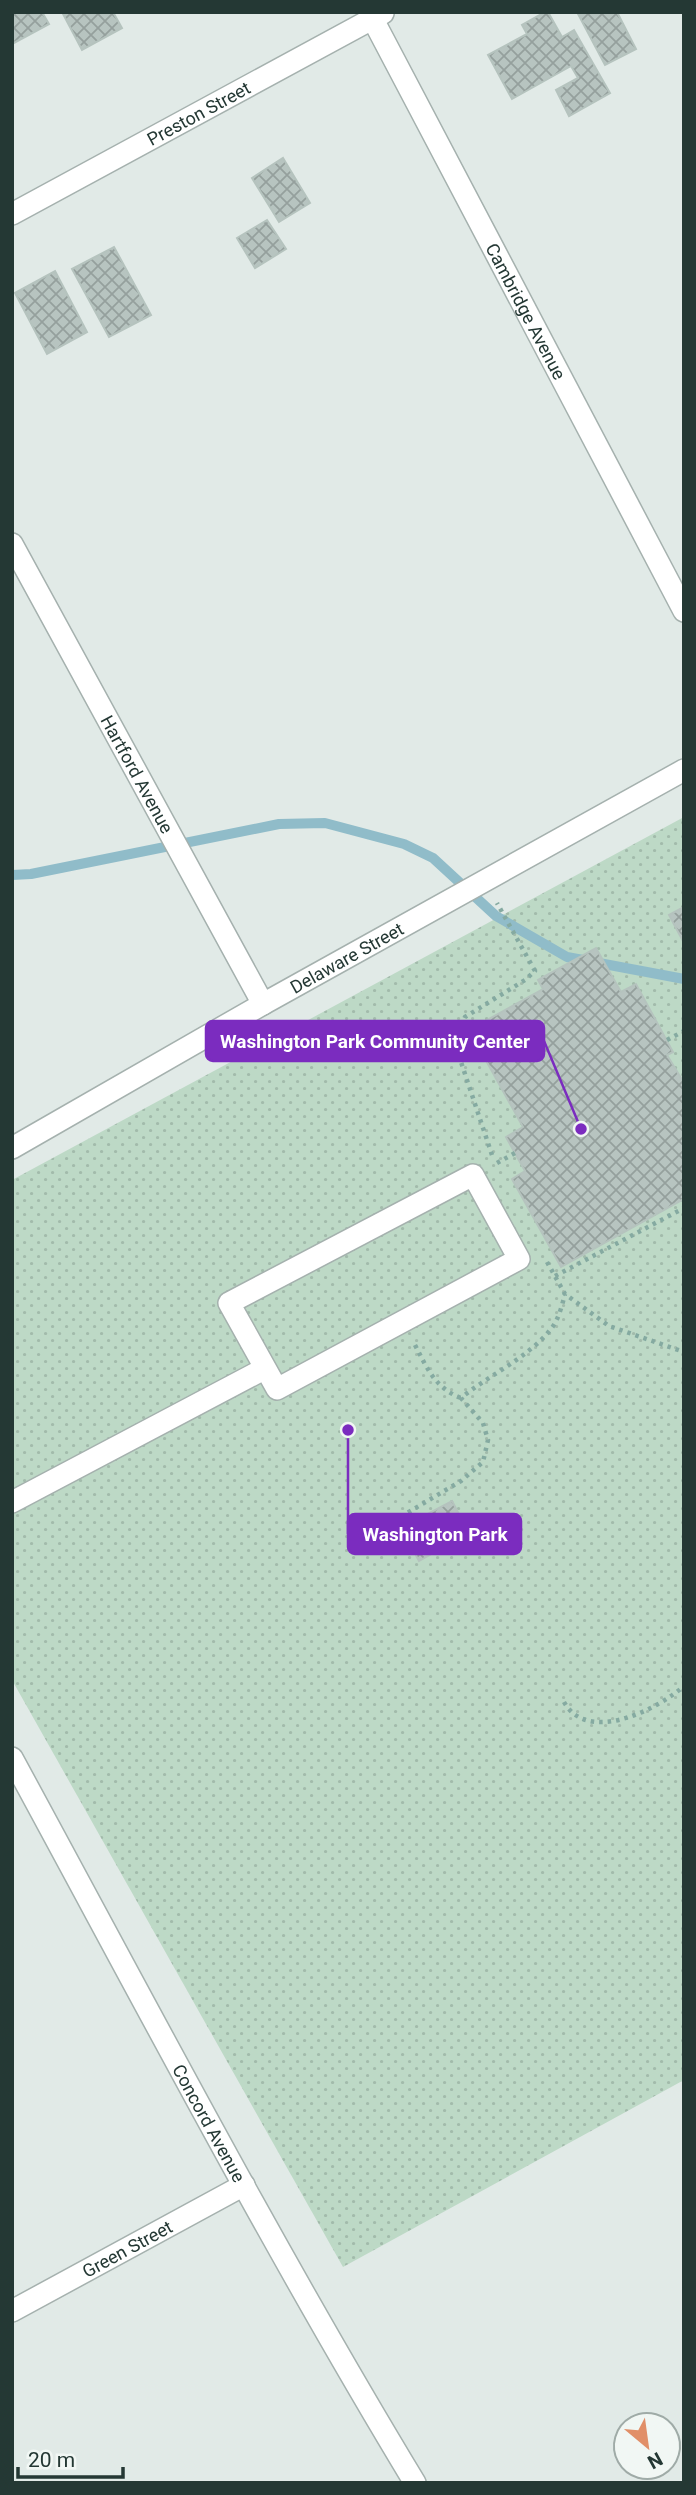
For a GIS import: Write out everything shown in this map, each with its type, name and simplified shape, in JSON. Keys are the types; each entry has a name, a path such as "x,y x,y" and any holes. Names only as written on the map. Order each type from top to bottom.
{"street":[{"name":"Preston Street","path":"12,215 375,14"},
{"name":"Cambridge Avenue","path":"375,14 684,611"},
{"name":"Hartford Avenue","path":"12,544 263,1004"},
{"name":"Delaware Street","path":"12,1147 684,770"},
{"path":"473,1175 519,1259 277,1389 264,1369 229,1303 473,1175"},
{"path":"12,1502 264,1369"},
{"name":"Concord Avenue","path":"12,1758 244,2185 359,2390 415,2483"},
{"name":"Green Street","path":"12,2311 244,2185"}],"path":[{"path":"510,928 535,971 465,1017 457,1032 457,1051 487,1136 494,1165 515,1153"},
{"path":"667,1040 684,1030"},
{"path":"555,1276 684,1208"},
{"path":"543,1254 565,1294 609,1326 684,1352"},
{"path":"461,1398 530,1349 552,1328 565,1294"},
{"path":"391,1531 402,1516 461,1481 483,1462 488,1440 483,1423 461,1398 438,1385 402,1322"},
{"path":"564,1702 570,1712 604,1723 642,1714 684,1686"}],"green space":[{"path":"684,817 684,2080 343,2267 12,1680 12,1180"}],"building":[{"path":"12,12 42,12 49,24 12,44"},
{"path":"62,12 113,12 122,28 82,50"},
{"path":"548,12 562,37 574,30 610,93 569,116 556,90 578,78 571,66 512,99 488,55 527,34 522,25"},
{"path":"577,12 617,12 636,49 605,65"},
{"path":"283,158 310,203 279,222 252,178"},
{"path":"267,220 286,249 255,268 237,238"},
{"path":"114,247 151,315 109,337 72,269"},
{"path":"55,271 87,332 47,354 15,293"},
{"path":"684,907 684,943 669,915"},
{"path":"596,948 621,992 636,984 673,1052 667,1055 684,1083 684,1199 561,1267 512,1179 525,1171 506,1137 523,1127 469,1030 543,989 538,980"},
{"path":"452,1501 469,1533 419,1561 401,1528"}],"waterway":[{"path":"12,875 31,874 279,824 325,823 404,844 433,858 496,916 567,957 684,979"}],"place":[{"name":"Washington Park Community Center","path":"581,1129"},
{"name":"Washington Park","path":"348,1430"}]}
